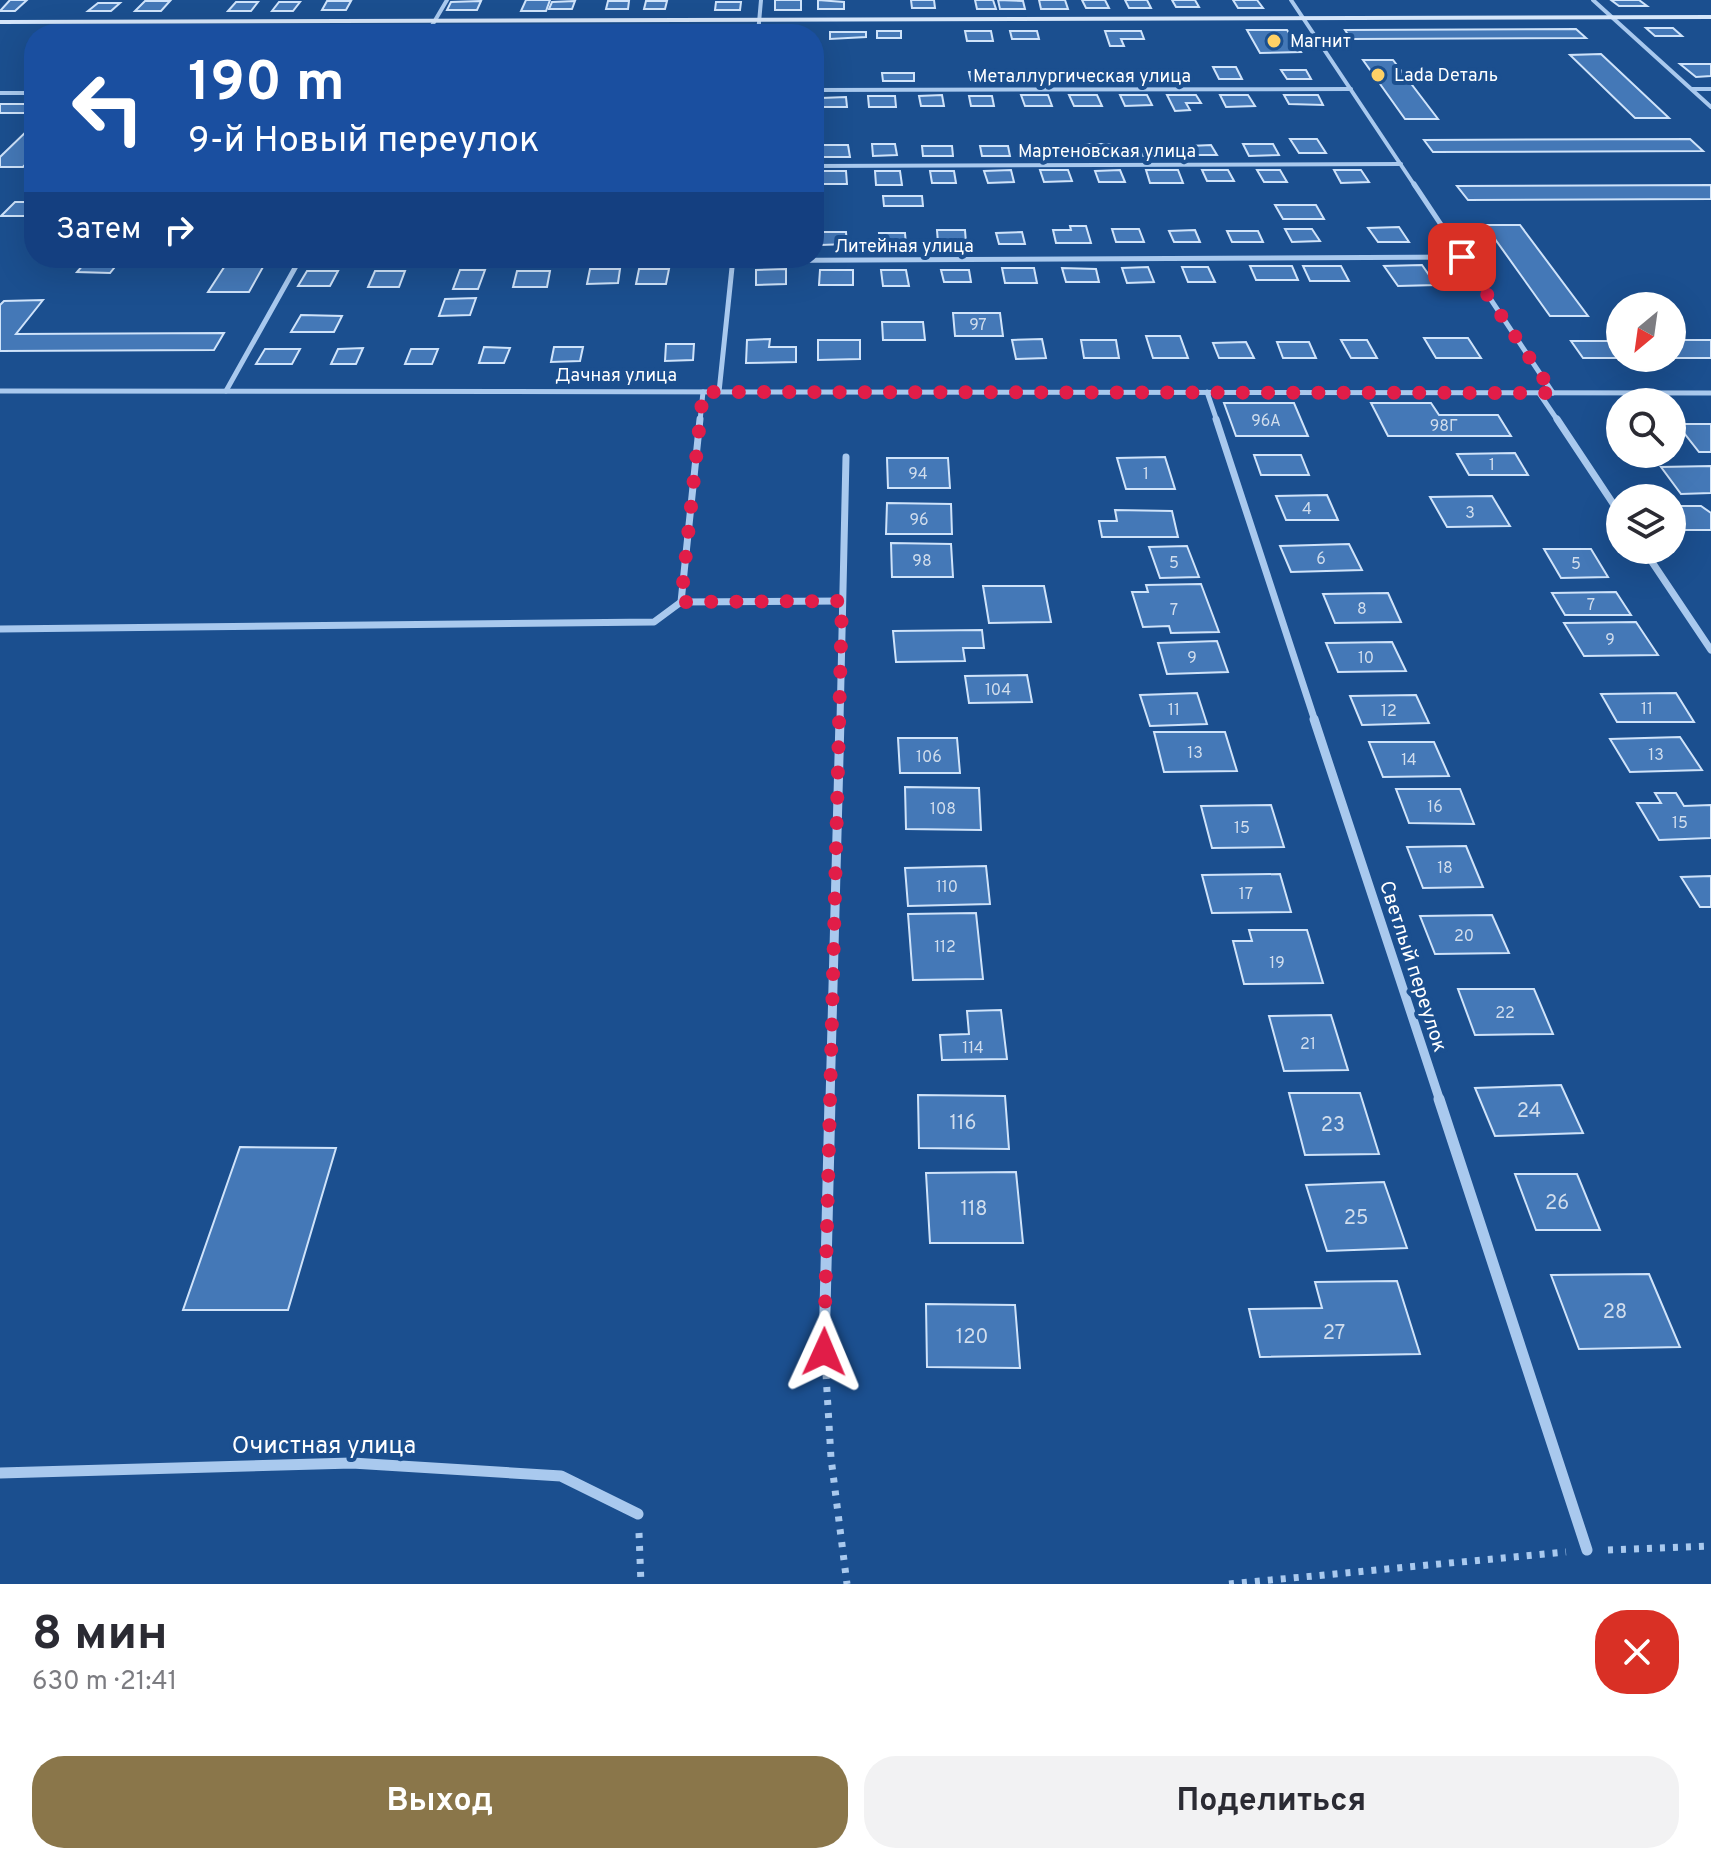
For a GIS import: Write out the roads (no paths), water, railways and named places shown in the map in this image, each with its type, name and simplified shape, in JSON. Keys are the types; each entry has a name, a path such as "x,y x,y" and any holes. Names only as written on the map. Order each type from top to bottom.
{"street":[{"path":"433,24 447,0"},
{"path":"759,24 761,0"},
{"path":"1291,0 1553,393"},
{"path":"1593,0 1711,107"},
{"path":"0,22 1711,17"},
{"name":"Металлургическая улица","path":"824,90 1351,89"},
{"path":"1691,89 1711,89"},
{"path":"0,93 24,93"},
{"name":"Мартеновская улица","path":"824,166 1401,164"},
{"name":"Литейная улица","path":"824,259 1462,257"},
{"path":"226,391 295,268"},
{"path":"719,392 732,268"},
{"name":"Дачная улица","path":"0,391 1711,393"},
{"path":"681,602 703,392"},
{"name":"Светлый переулок","path":"1207,392 1587,1550"},
{"path":"1539,393 1606,493"},
{"path":"824,1352 846,457"},
{"path":"1653,564 1711,650"},
{"path":"0,629 654,622 681,602 842,601"},
{"name":"Очистная улица","path":"0,1473 352,1463 561,1476 638,1514"}],"place":[{"name":"Магнит","path":"1274,41"},
{"name":"Lada Dеталь","path":"1378,75"}]}
